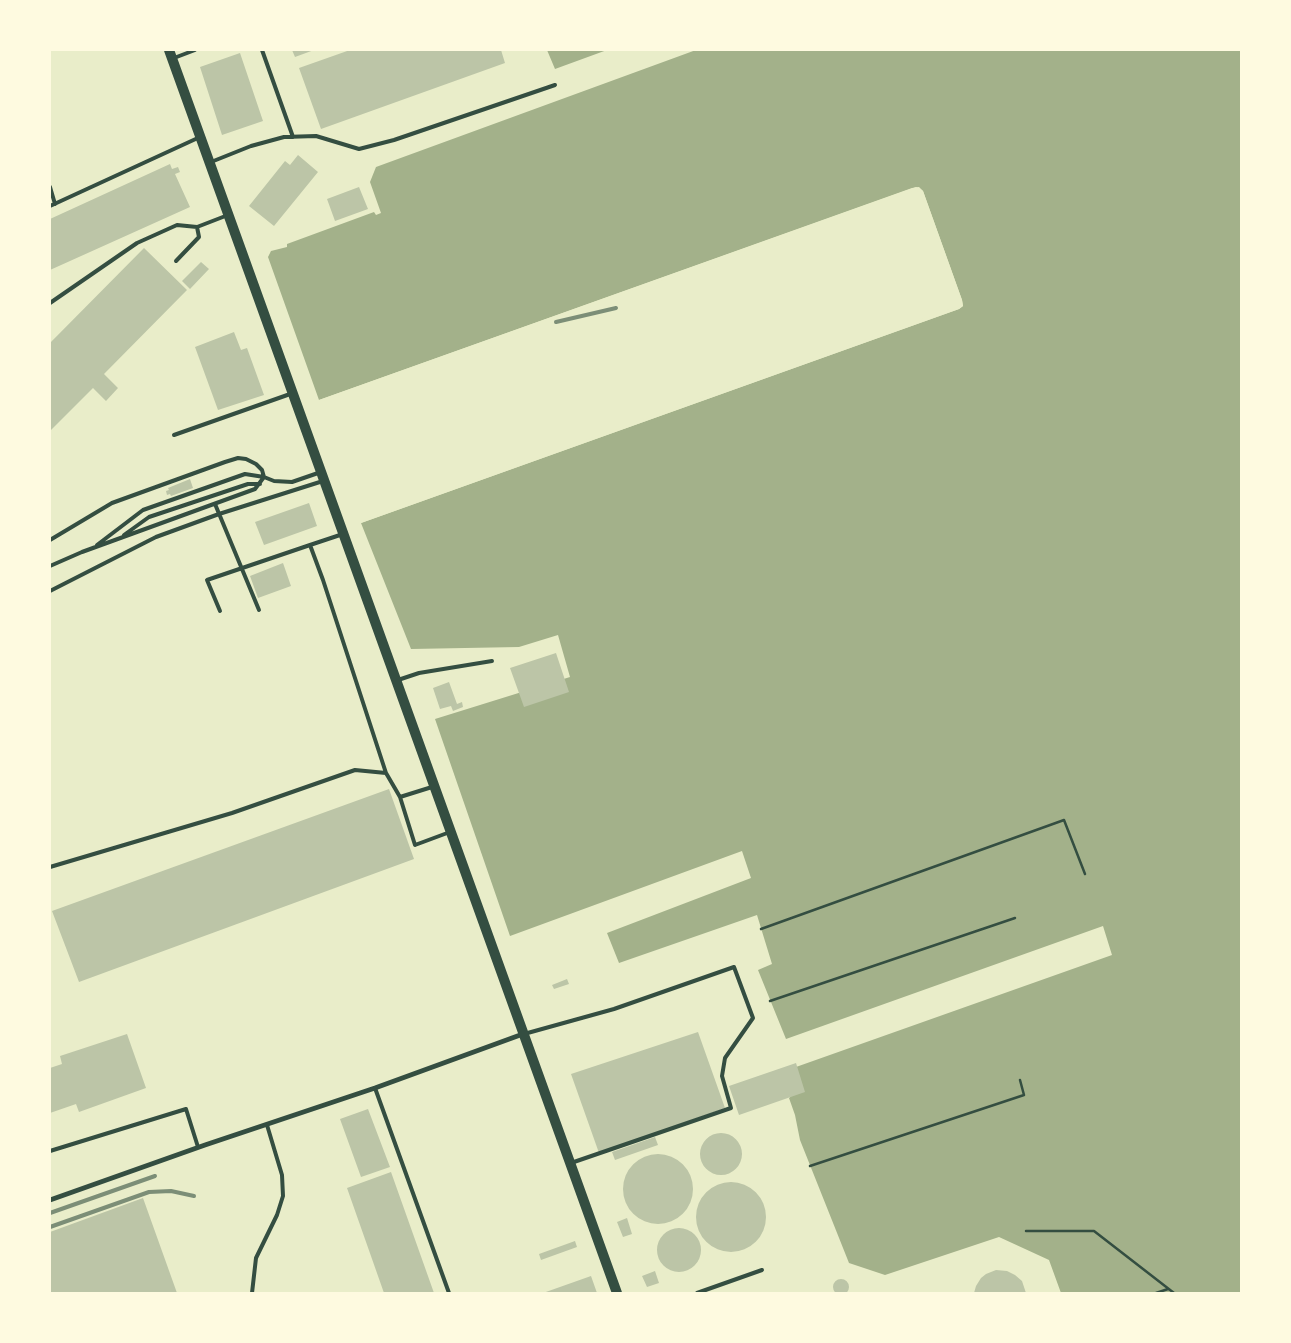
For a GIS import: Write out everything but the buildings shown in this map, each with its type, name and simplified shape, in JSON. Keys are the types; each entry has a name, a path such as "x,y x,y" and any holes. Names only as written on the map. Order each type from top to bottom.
{"main road":[{"path":"170,55 617,1293"}],"street":[{"path":"50,1200 198,1147 375,1088 524,1034"}],"lane":[{"path":"170,55 195,50"},
{"path":"262,50 293,137"},
{"path":"209,162 251,146 284,137 316,136 358,149 394,140 555,85"},
{"path":"50,206 200,137"},
{"path":"50,187 55,204"},
{"path":"50,303 137,242 177,225 197,227 228,214"},
{"path":"176,261 199,237 197,227"},
{"path":"174,435 292,394"},
{"path":"50,540 112,503 225,462 238,458 246,459 256,464 262,470 264,477 255,489 92,548 50,566"},
{"path":"92,548 143,510 245,474 264,477 274,481 292,482 323,477"},
{"path":"50,591 156,537 323,477"},
{"path":"118,539 149,517 248,484 260,484"},
{"path":"215,504 259,610"},
{"path":"220,611 207,580 343,534"},
{"path":"310,545 386,773 400,797 415,845 451,832"},
{"path":"396,681 419,673 492,661"},
{"path":"50,867 232,813 355,770 386,773"},
{"path":"400,797 434,786"},
{"path":"524,1034 614,1009 734,967 753,1018 725,1058 722,1076 731,1108 570,1164"},
{"path":"375,1088 449,1293"},
{"path":"50,1151 186,1109 198,1147"},
{"path":"252,1293 256,1258 277,1215 283,1196 282,1175 267,1125"},
{"path":"697,1293 762,1270"}],"path":[{"path":"762,929 1064,820 1085,874"},
{"path":"770,1001 1014,918"},
{"path":"810,1166 1024,1095 1020,1080"},
{"path":"1026,1231 1094,1231 1174,1293"},
{"path":"1156,1293 1168,1289"}],"shaded area":[{"path":"547,50 607,50 555,69"},
{"path":"696,50 1241,50 1241,1293 1061,1293 1049,1260 999,1237 885,1275 849,1263 800,1140 789,1098 801,1088 796,1067 1112,955 1103,926 786,1039 758,970 772,964 757,915 619,963 607,933 751,878 742,851 510,936 435,719 570,677 558,635 519,647 411,649 361,523 959,309 963,306 962,300 923,191 916,187 319,400 268,257 271,251 287,247 287,244 374,212 376,215 381,213 370,182 376,167"}],"pier":[{"path":"919,187 923,191 962,300 963,306 959,309 361,523 361,521 958,306 960,305 960,300 920,193 916,190 320,402 319,400"}],"railway":[{"path":"556,322 616,308"},
{"path":"50,1213 155,1176"},
{"path":"50,1227 149,1192 171,1191 194,1196"}]}
